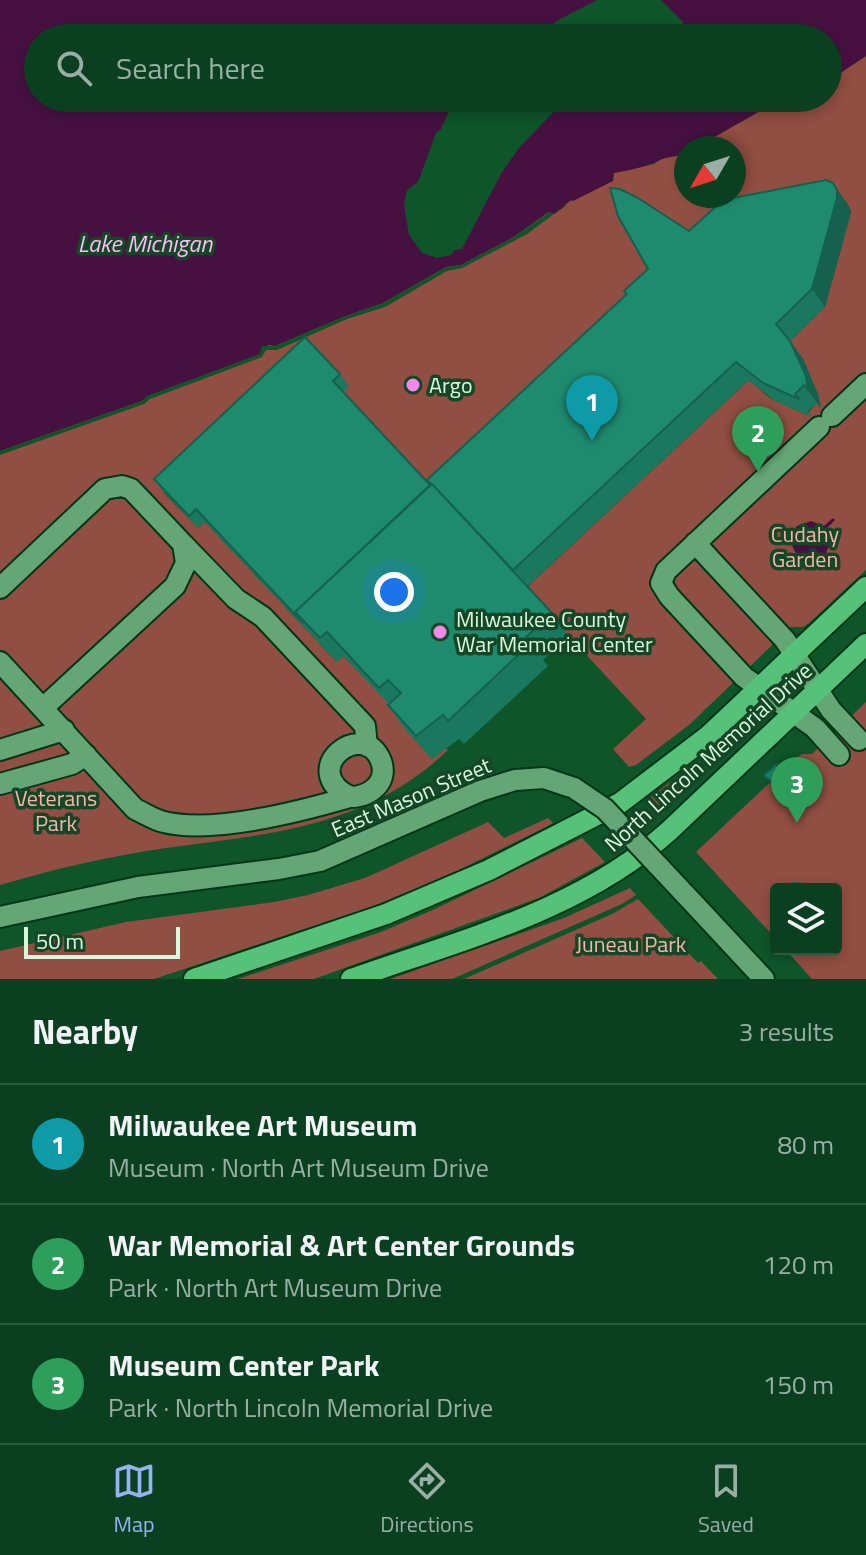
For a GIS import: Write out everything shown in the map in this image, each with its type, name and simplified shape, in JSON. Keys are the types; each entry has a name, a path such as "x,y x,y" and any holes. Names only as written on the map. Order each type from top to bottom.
{"main road":[{"name":"North Lincoln Memorial Drive","path":"194,979 386,914 561,835 620,803 708,736 866,587"},
{"name":"North Lincoln Memorial Drive","path":"351,979 486,932 574,896 617,872 651,847 866,644"}],"street":[{"path":"839,755 815,728 744,677 669,596 661,583 666,571 866,384"},
{"path":"0,588 105,489 112,486 131,489 236,599 263,617 365,726 367,746"},
{"path":"695,543 785,640 831,710 859,740"},
{"path":"43,708 175,586 186,563 183,544"},
{"path":"0,662 135,809 164,822 208,824 275,816 361,797 379,785 383,774 376,753 367,746 354,744 342,748 333,757 329,770 332,782 339,791 350,797"},
{"path":"0,750 64,730"},
{"path":"0,784 72,764 86,755"},
{"name":"East Mason Street","path":"0,917 138,887 320,861 480,791 515,780 544,778 574,788 605,809 764,979"}],"green space":[{"path":"866,56 866,570 809,623 803,627 791,627 689,725 629,767 613,749 646,719 525,589 749,380 770,398 807,415 816,403 820,404 803,359 789,342 825,307 851,211 846,201 652,274 440,498 163,492 198,528 205,522 336,661 343,656 448,750 417,776 385,796 316,823 243,838 103,859 0,885 0,451 262,346 550,212 554,214 566,206 564,204 593,191 614,173 674,156 674,208 746,208 746,136 716,136 758,112 842,112 842,72"},
{"path":"866,702 866,979 812,979 790,955 842,955 842,883 770,883 770,932 696,852 795,759 802,754 812,754"},
{"path":"691,766 696,771 662,815 647,800"},
{"path":"548,818 553,823 445,877 366,909 154,979 0,979 0,951 126,922 308,895 365,878 488,822 504,838"},
{"path":"582,838 605,862 539,898 314,979 238,979 381,932"},
{"path":"630,888 636,895 622,904 452,979 390,979 564,918"},
{"name":"Juneau Park","path":"638,899 698,963 701,961 718,979 464,979 612,914"}],"water":[{"name":"Lake Michigan","path":"0,0 866,0 866,56 842,72 842,24 24,24 24,112 758,112 716,136 674,136 674,156 614,173 613,181 571,200 554,214 549,212 512,238 461,265 446,267 383,303 275,346 268,345 261,354 148,396 142,401 0,451"},
{"path":"833,518 835,520 827,528 831,542 825,555 812,561 800,557 792,543 797,526 811,521 824,526"}],"pier":[{"path":"597,0 661,0 683,22 553,24"},
{"path":"449,112 554,112 519,148 502,172 462,249 437,258 422,253 409,235 404,205 407,190 418,182 436,133"},
{"path":"550,212 554,214 527,234 462,268 447,271 385,307 347,319 277,350 266,350 262,357 150,399 144,404 0,455 0,451 142,401 147,396 260,354 262,346 275,346 383,303 446,267 461,265 512,238"}],"building":[{"path":"826,180 833,183 837,190 812,289 776,324 790,341 806,376 808,390 804,385 795,394 799,399 763,383 736,362 513,570 427,480 627,294 624,291 648,269 618,216 610,188 620,189 638,198 689,231 714,208 746,208 746,196"},
{"path":"305,337 340,374 333,381 430,485 295,612 303,623 196,509 189,516 154,479"},
{"name":"Milwaukee County War Memorial Center","path":"432,484 552,613 526,637 531,643 448,721 443,715 416,736 388,705 401,693 388,680 379,688 327,632 320,638 295,612"},
{"path":"776,764 788,777 776,788 764,775"}],"place":[{"name":"Argo","path":"413,385"},
{"name":"Milwaukee Art Museum","path":"592,441"},
{"name":"War Memorial & Art Center Grounds","path":"758,472"},
{"name":"Milwaukee County War Memorial Center","path":"440,632"},
{"name":"Museum Center Park","path":"797,823"}],"park label":[{"name":"Cudahy Garden","path":"805,546"},
{"name":"Veterans Park","path":"56,810"}]}
